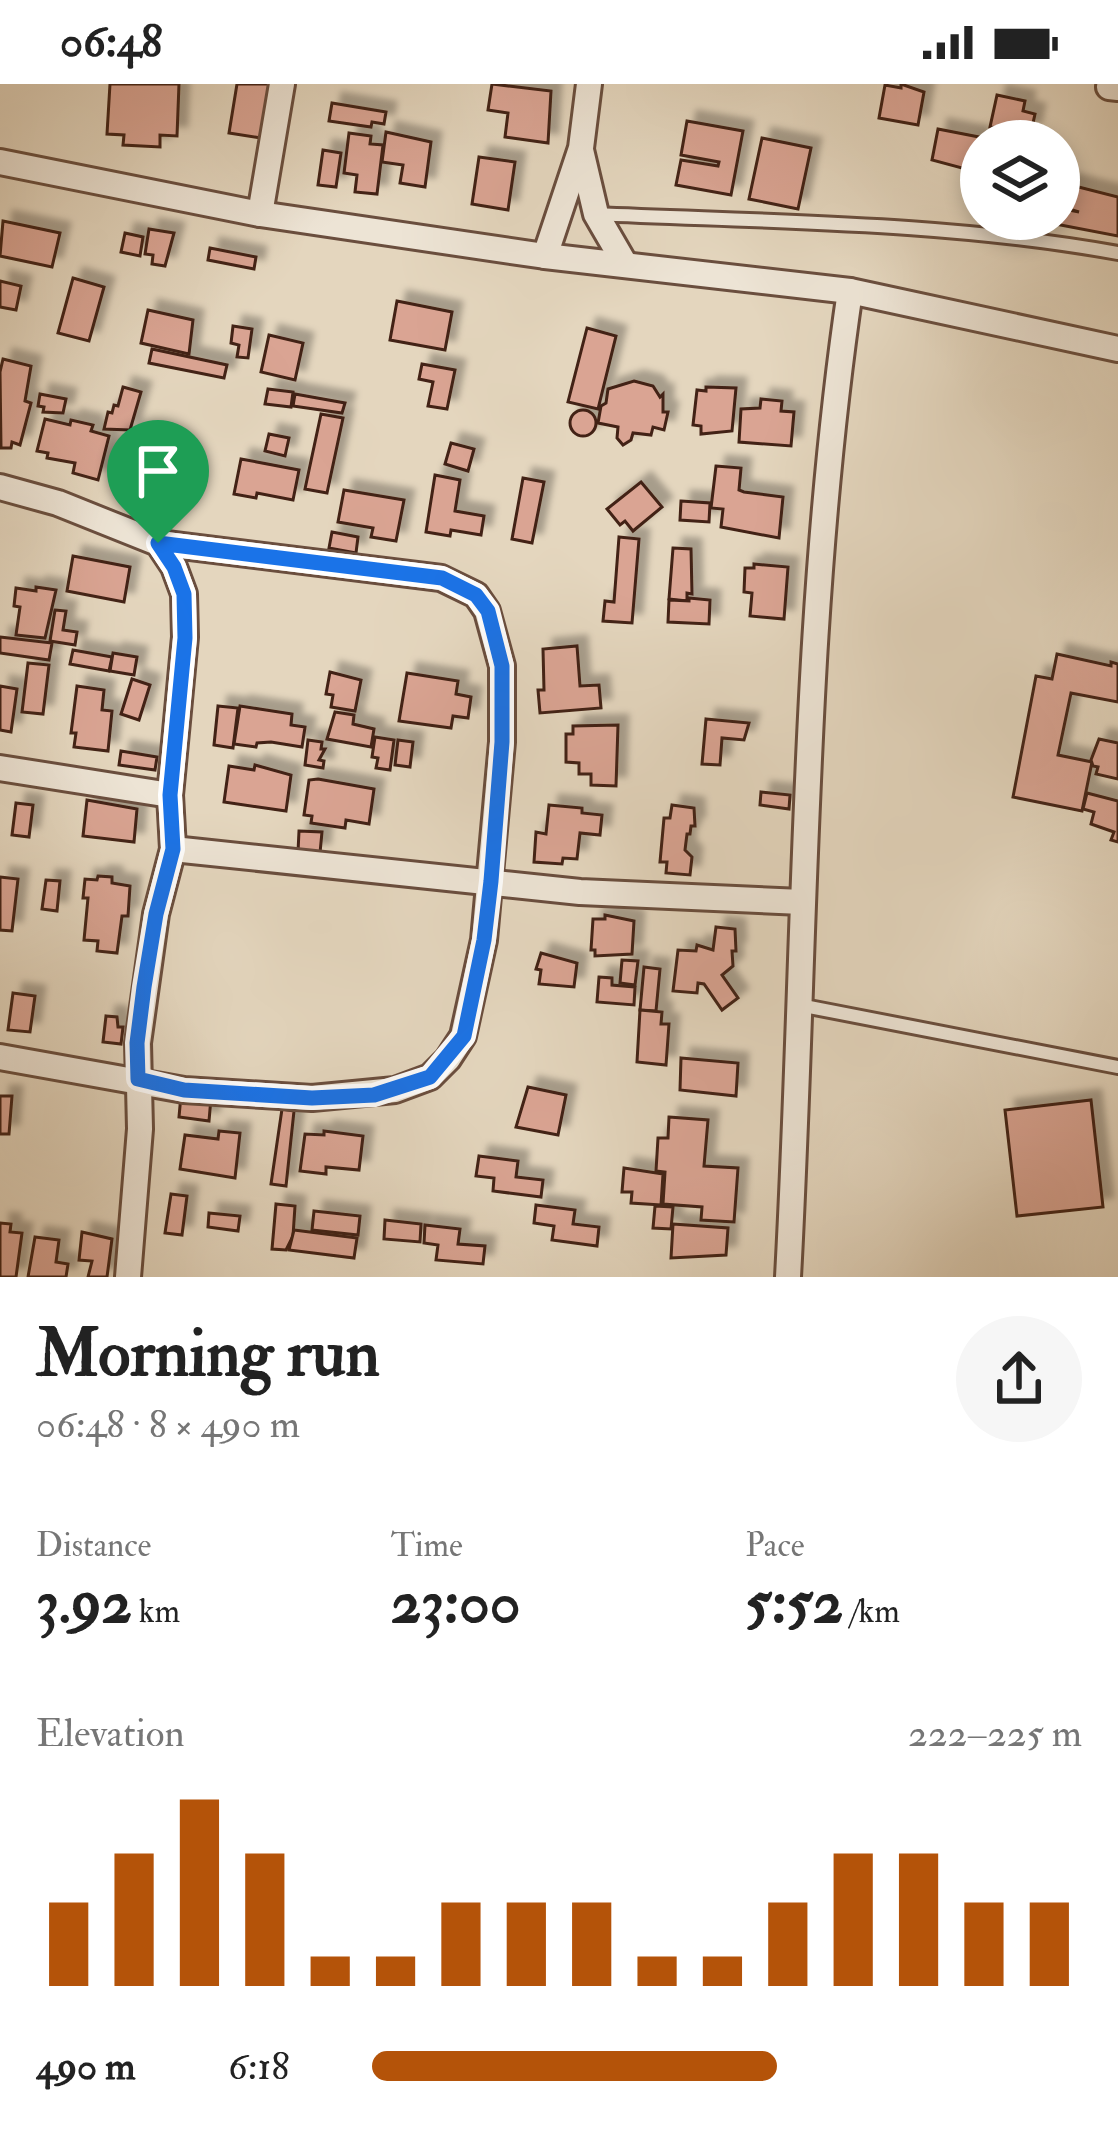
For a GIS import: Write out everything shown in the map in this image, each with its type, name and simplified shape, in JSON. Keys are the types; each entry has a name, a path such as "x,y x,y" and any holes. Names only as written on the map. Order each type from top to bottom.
{"street":[{"path":"260,214 282,84"},
{"path":"545,256 581,148 589,84"},
{"path":"581,148 596,214 625,264"},
{"path":"0,163 260,214 545,256 850,291 1118,350"},
{"path":"788,1277 802,902 834,404 850,291"},
{"path":"0,487 58,503 158,543 442,578 476,595 488,611 502,666 502,742 484,940 464,1036 430,1077 374,1095 312,1098 184,1090 0,1057"},
{"path":"128,1277 140,1130 137,1043 156,914 173,849 170,795 185,638 184,594 158,543"},
{"path":"0,768 170,795"},
{"path":"173,849 580,892 802,902"}],"lane":[{"path":"596,214 935,229 1021,236 1118,253"},
{"path":"798,1005 1118,1067"}],"building":[{"path":"110,84 179,84 177,136 160,135 160,147 123,145 124,135 107,134"},
{"path":"237,84 269,84 261,138 229,133"},
{"path":"492,84 551,91 548,143 505,137 508,113 488,110"},
{"path":"901,84 924,92 918,125 879,118 885,85 901,88"},
{"path":"997,95 1025,101 1023,111 1035,114 1034,120 992,120"},
{"path":"332,103 386,112 384,124 372,122 371,127 329,121"},
{"path":"687,121 743,131 731,195 676,185 681,160 718,166 719,162 681,155"},
{"path":"938,129 960,133 960,168 932,160"},
{"path":"386,132 431,142 425,187 400,183 403,165 382,162"},
{"path":"349,133 371,136 370,144 383,145 377,194 355,192 357,175 344,173"},
{"path":"762,138 811,148 798,209 749,199"},
{"path":"323,150 341,153 336,187 318,185"},
{"path":"479,157 515,162 508,210 472,204"},
{"path":"1080,187 1118,197 1118,236 1080,229"},
{"path":"3,221 60,233 52,267 0,256"},
{"path":"149,229 174,233 165,266 152,264 153,255 145,254"},
{"path":"125,233 143,237 140,256 121,252"},
{"path":"210,248 256,257 254,269 208,260"},
{"path":"73,278 104,287 89,341 58,333"},
{"path":"0,281 21,286 16,310 0,307"},
{"path":"397,301 452,312 445,350 390,340"},
{"path":"148,310 193,320 189,354 141,343"},
{"path":"233,326 252,329 248,358 237,357 239,345 231,343"},
{"path":"587,328 616,336 598,409 568,402"},
{"path":"269,335 303,343 295,380 261,372"},
{"path":"152,349 227,365 224,378 149,363"},
{"path":"3,359 31,366 25,401 31,403 20,445 12,442 11,448 1,448"},
{"path":"422,364 455,370 447,409 428,406 433,382 419,379"},
{"path":"634,381 653,386 660,397 663,394 663,412 668,412 664,430 653,427 651,435 633,433 623,445 617,438 618,427 598,423 608,389"},
{"path":"123,387 141,392 130,430 104,429 108,412 118,406"},
{"path":"706,387 736,388 732,431 701,434 701,426 693,425 697,390 706,391"},
{"path":"268,389 293,392 291,407 265,404"},
{"path":"40,394 66,399 63,413 43,412 44,407 38,406"},
{"path":"295,394 345,403 342,413 293,406"},
{"path":"761,399 782,401 781,411 794,412 791,446 739,442 741,409 760,408"},
{"path":"583,410 596,423 583,436 570,423"},
{"path":"321,414 343,418 327,493 305,489"},
{"path":"45,419 93,425 91,431 109,436 98,480 73,473 75,463 47,458 48,453 37,451"},
{"path":"269,434 289,438 285,456 265,451"},
{"path":"451,443 474,449 468,471 445,464"},
{"path":"241,459 299,470 293,500 234,494"},
{"path":"716,466 741,468 739,490 783,497 779,538 721,527 723,509 711,508"},
{"path":"435,475 460,480 455,511 484,516 481,535 426,532"},
{"path":"523,478 544,482 532,543 512,539"},
{"path":"641,482 662,507 633,531 625,521 620,525 607,509"},
{"path":"344,490 404,500 396,541 371,537 373,528 338,522"},
{"path":"681,501 710,503 709,522 680,520"},
{"path":"332,532 358,537 356,553 329,548"},
{"path":"619,537 639,539 632,623 603,621 605,601 614,602"},
{"path":"673,548 691,549 692,594 687,593 687,601 669,599"},
{"path":"73,556 130,567 124,602 67,591"},
{"path":"754,564 788,567 784,619 750,616 752,593 744,592 745,568 754,568"},
{"path":"36,587 56,590 45,638 16,635 20,607 14,606 16,588 36,591"},
{"path":"669,600 710,600 709,624 668,622"},
{"path":"55,610 66,611 63,630 77,632 75,645 50,641"},
{"path":"0,637 52,643 49,660 0,653"},
{"path":"577,646 580,686 599,685 601,708 540,713 543,649"},
{"path":"73,650 112,657 109,671 70,664"},
{"path":"113,653 137,657 134,675 110,671"},
{"path":"1057,654 1118,664 1118,702 1071,693 1058,755 1092,762 1082,811 1013,797 1036,676 1052,679"},
{"path":"28,663 49,665 43,714 22,712"},
{"path":"330,672 361,680 355,711 331,707 333,695 326,694"},
{"path":"407,673 458,681 456,694 471,697 468,718 453,716 451,728 399,721"},
{"path":"132,679 150,685 139,720 121,714"},
{"path":"0,686 17,689 11,732 0,730"},
{"path":"77,686 104,690 102,710 112,711 108,751 74,747 76,733 71,733"},
{"path":"218,706 238,708 233,748 214,745"},
{"path":"240,706 292,714 291,725 305,727 302,747 271,742 256,747 234,744"},
{"path":"335,712 354,715 353,724 374,729 371,747 327,739"},
{"path":"706,719 749,723 744,740 722,738 720,765 702,764"},
{"path":"618,725 616,786 591,785 591,774 579,774 579,763 566,762 566,734 573,734 573,726"},
{"path":"375,737 394,740 390,770 376,768 378,758 372,757"},
{"path":"1099,739 1118,743 1118,779 1096,774 1098,767 1091,760"},
{"path":"308,740 322,742 321,749 325,749 319,760 324,761 323,768 305,765"},
{"path":"398,740 413,742 410,767 395,765"},
{"path":"121,751 157,757 155,770 119,765"},
{"path":"255,765 291,775 286,811 224,802 229,766 254,770"},
{"path":"309,780 374,789 369,824 346,820 345,828 311,823 312,816 304,815"},
{"path":"761,792 790,795 789,809 760,805"},
{"path":"1087,793 1118,801 1118,842 1111,840 1114,832 1091,824 1094,812 1083,809"},
{"path":"87,800 137,809 134,842 83,836"},
{"path":"16,803 33,805 29,837 12,835"},
{"path":"549,805 602,815 600,835 580,833 577,859 563,858 562,864 534,862 536,832 546,834"},
{"path":"672,805 694,808 695,826 687,834 685,850 692,857 690,875 666,873 667,862 660,862 664,818 670,818"},
{"path":"299,831 322,832 320,853 298,852"},
{"path":"98,876 130,886 128,916 122,916 117,953 97,951 98,941 84,940 85,879 97,880"},
{"path":"0,877 18,879 12,931 0,930"},
{"path":"46,880 60,881 57,911 42,909"},
{"path":"605,915 634,921 632,954 595,956 591,950 593,919 605,919"},
{"path":"716,927 735,929 733,966 722,975 738,998 722,1010 704,984 698,983 697,993 673,991 678,950 696,951 697,945 713,950"},
{"path":"541,953 577,963 574,987 539,984 541,970 536,969"},
{"path":"622,960 638,961 635,985 620,983"},
{"path":"644,967 660,969 656,1011 640,1010"},
{"path":"599,977 612,978 612,985 635,987 634,1005 597,1002"},
{"path":"13,993 35,996 30,1032 8,1030"},
{"path":"640,1010 662,1012 661,1024 669,1024 666,1065 637,1062"},
{"path":"106,1016 117,1017 118,1027 123,1027 121,1044 103,1042"},
{"path":"681,1058 738,1063 736,1096 680,1090"},
{"path":"528,1087 566,1095 558,1135 516,1127"},
{"path":"181,1095 211,1098 209,1121 179,1117"},
{"path":"0,1096 12,1096 9,1134 0,1134"},
{"path":"1091,1100 1103,1207 1017,1216 1005,1110"},
{"path":"282,1109 294,1111 286,1186 271,1184"},
{"path":"669,1117 708,1120 704,1166 738,1168 734,1222 701,1220 702,1207 663,1204 665,1172 656,1171 658,1138 668,1138"},
{"path":"219,1131 240,1133 235,1178 180,1169 185,1135 218,1139"},
{"path":"324,1131 363,1136 359,1170 300,1171 305,1134 324,1135"},
{"path":"479,1156 518,1161 516,1177 543,1180 541,1197 493,1191 494,1178 476,1176"},
{"path":"624,1168 663,1174 661,1205 631,1203 632,1192 622,1192"},
{"path":"171,1194 187,1196 182,1235 165,1233"},
{"path":"276,1204 295,1206 293,1236 286,1250 272,1249"},
{"path":"536,1205 575,1210 573,1224 599,1227 597,1246 552,1240 554,1226 534,1223"},
{"path":"655,1206 673,1207 671,1229 653,1228"},
{"path":"314,1211 360,1216 358,1235 312,1230"},
{"path":"209,1213 240,1216 238,1231 208,1227"},
{"path":"385,1220 421,1224 420,1242 384,1239"},
{"path":"0,1223 11,1224 10,1232 22,1233 16,1277 0,1277"},
{"path":"673,1224 728,1228 726,1255 671,1258"},
{"path":"425,1225 460,1229 458,1244 485,1246 483,1264 436,1260 438,1245 424,1243"},
{"path":"294,1230 357,1238 354,1258 289,1250"},
{"path":"82,1232 112,1239 107,1277 88,1277 92,1261 79,1260"},
{"path":"35,1237 59,1240 56,1262 68,1264 66,1277 28,1277"}],"route":[{"path":"158,543 442,578 476,595 488,611 502,666 502,742 484,940 464,1036 430,1077 374,1095 312,1098 184,1090 138,1079 144,987 173,849 170,795 185,638 184,594 158,543"}]}
